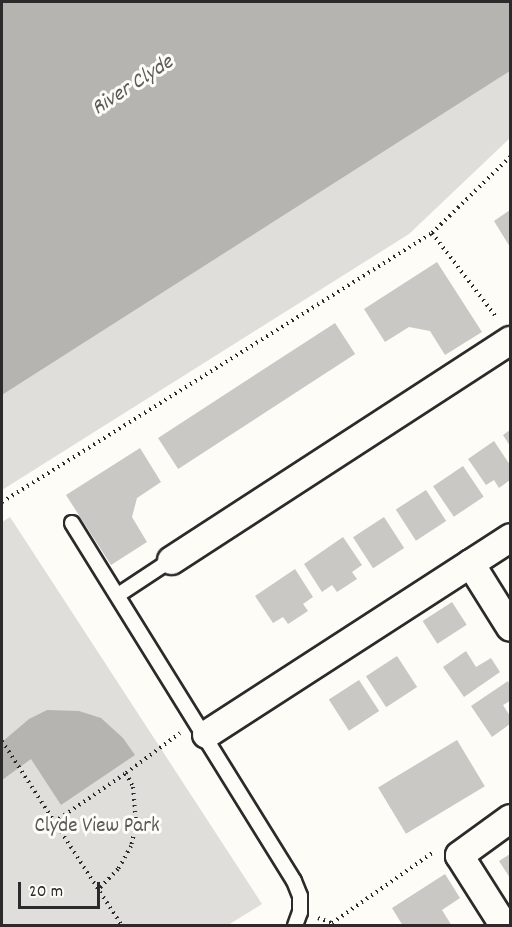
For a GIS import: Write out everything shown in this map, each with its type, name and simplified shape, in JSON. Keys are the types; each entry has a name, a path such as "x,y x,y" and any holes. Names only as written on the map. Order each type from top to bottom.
{"street":[{"path":"171,560 507,333"},
{"path":"206,734 510,537"},
{"path":"470,563 510,627"},
{"path":"504,926 459,855 510,818"}],"lane":[{"path":"72,523 206,734 294,881 300,896 297,919"},
{"path":"118,595 171,560"}],"path":[{"path":"2,502 432,232 510,157"},
{"path":"432,232 507,333"},
{"path":"54,822 181,732 206,734"},
{"path":"2,741 122,926"},
{"path":"99,889 118,868 130,846 136,825 133,787 126,773 123,775"},
{"path":"297,919 332,923 433,853 459,855"}],"green space":[{"path":"510,71 510,138 409,234 2,490 2,395"},
{"name":"Clyde View Park","path":"10,517 262,904 228,925 2,925 2,522"}],"water":[{"name":"River Clyde","path":"2,2 510,2 510,71 2,395"},
{"path":"47,710 79,711 101,718 123,738 135,755 61,805 31,759 2,780 2,742 29,719"}],"building":[{"path":"510,210 510,247 494,221"},
{"path":"437,262 482,332 445,355 430,331 409,327 385,342 364,309"},
{"path":"335,323 355,354 178,469 158,438"},
{"path":"510,430 510,446 503,435"},
{"path":"494,441 510,465 510,480 499,488 494,480 486,485 468,459"},
{"path":"140,448 161,482 137,498 132,517 147,542 111,565 66,495"},
{"path":"463,466 484,497 454,517 433,486"},
{"path":"426,490 446,521 416,541 396,510"},
{"path":"384,517 404,548 373,568 353,537"},
{"path":"343,537 362,565 352,572 357,579 337,592 332,585 322,592 304,564"},
{"path":"295,569 313,597 303,604 308,611 288,624 283,617 273,623 255,596"},
{"path":"452,602 467,625 437,644 423,621"},
{"path":"466,651 476,667 491,658 500,672 464,697 443,667"},
{"path":"397,656 417,687 386,707 366,676"},
{"path":"359,680 379,711 349,731 329,700"},
{"path":"508,681 510,701 503,705 510,716 510,724 492,737 471,706"},
{"path":"457,740 485,786 406,834 378,787"},
{"path":"510,854 510,878 499,861"},
{"path":"445,874 460,898 442,910 452,926 403,926 392,908"}]}
